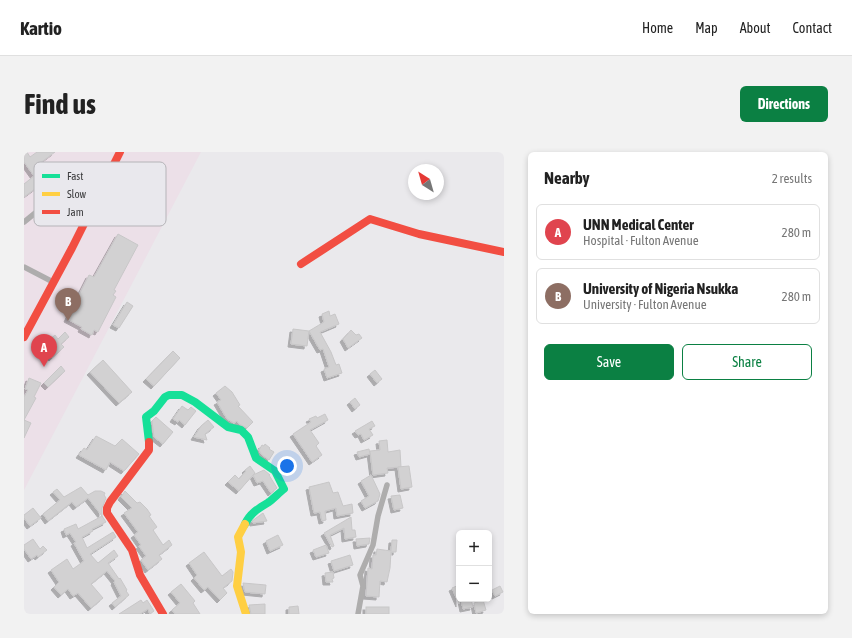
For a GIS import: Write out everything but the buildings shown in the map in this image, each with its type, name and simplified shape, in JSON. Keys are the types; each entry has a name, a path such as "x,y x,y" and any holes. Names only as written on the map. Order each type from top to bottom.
{"street":[{"path":"115,162 120,152"},
{"path":"24,222 34,214"},
{"path":"300,264 370,220 419,234 504,252"},
{"path":"24,337 82,226"},
{"path":"24,267 53,282"},
{"path":"163,614 140,575 132,550 107,513 107,508 149,450 150,445 147,435 148,427 146,417 169,395 182,395 195,402 228,427 241,430 248,437 256,458 275,472 284,489 270,502 258,508 248,518 238,536 241,552 237,586 246,614"},
{"path":"358,614 363,586 360,575 373,545 378,516 387,485"}],"shaded area":[{"path":"24,152 201,152 166,219 166,162 34,162 34,226 162,226 24,490"}],"traffic: fast":[{"path":"149,442 146,417 154,411 165,397 169,395 182,395 195,402 228,427 241,430 248,437 256,458 275,471 284,489 252,514 245,524"}],"traffic: slow":[{"path":"245,524 238,537 241,552 237,586 246,614"}],"traffic: jam":[{"path":"115,162 120,152"},
{"path":"301,264 370,219 419,234 504,252"},
{"path":"24,337 83,226"},
{"path":"149,442 149,450 110,502 107,508 107,513 132,550 140,575 163,614"}],"place":[{"name":"University of Nigeria Nsukka","path":"68,321"},
{"name":"UNN Medical Center","path":"44,367"}]}
